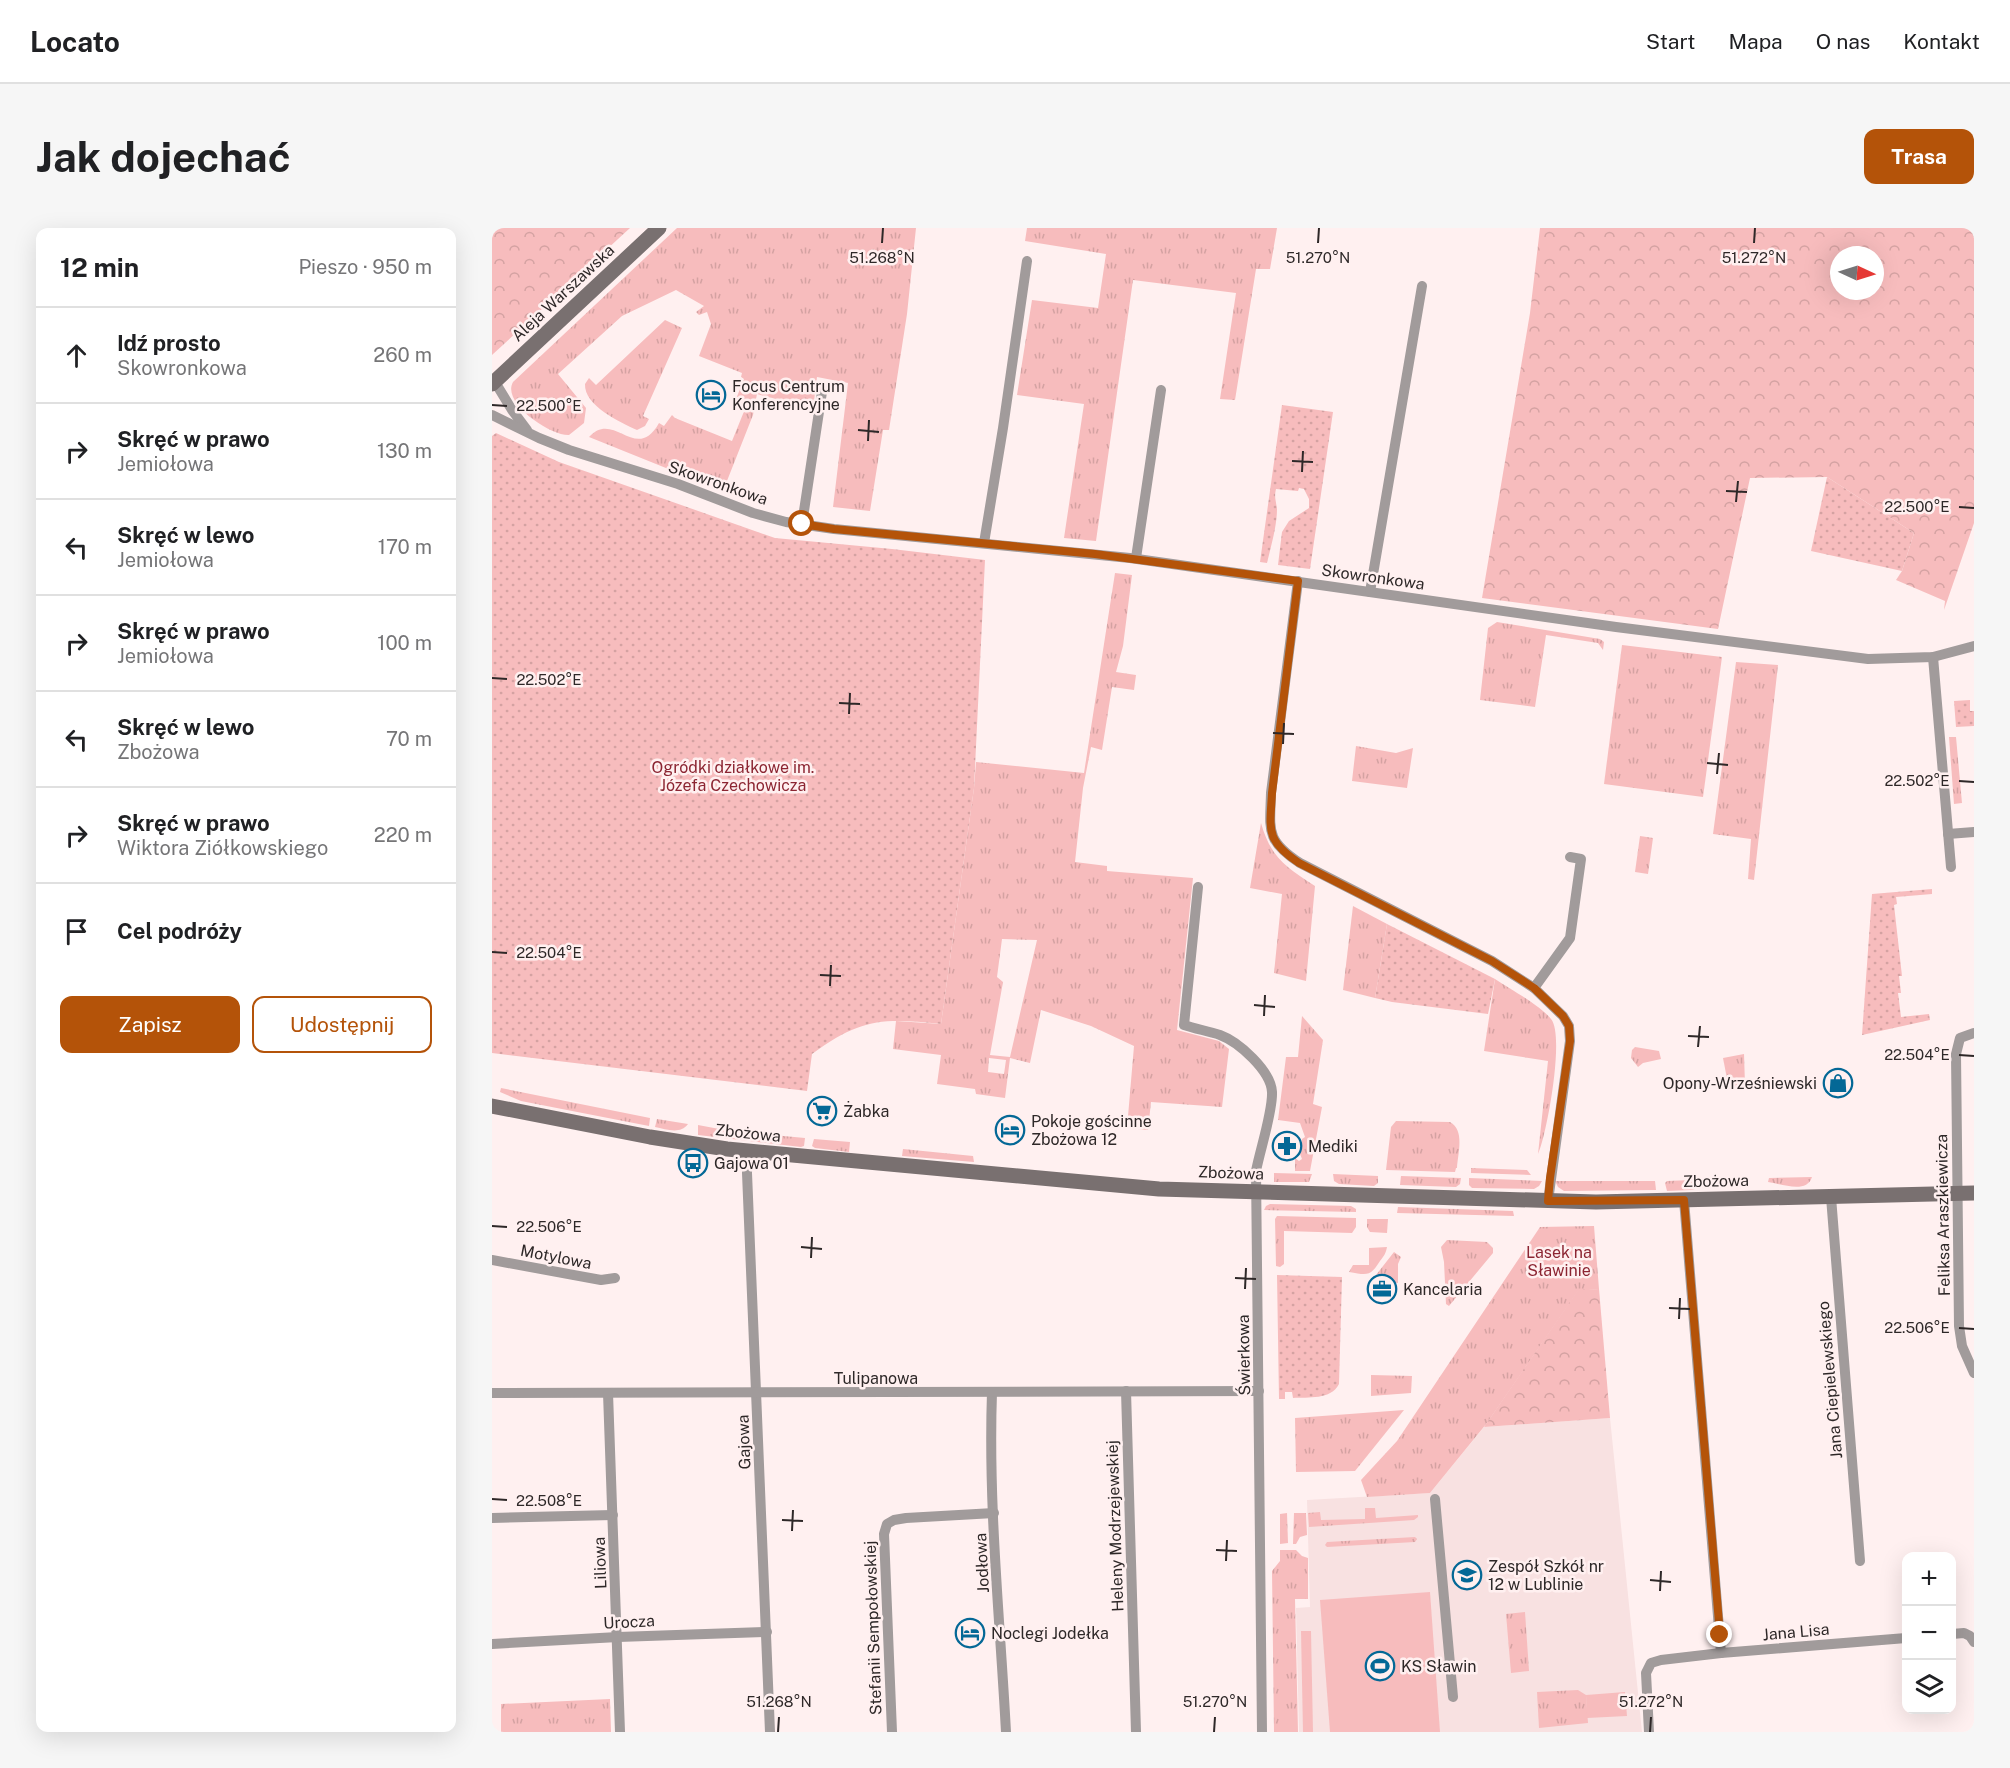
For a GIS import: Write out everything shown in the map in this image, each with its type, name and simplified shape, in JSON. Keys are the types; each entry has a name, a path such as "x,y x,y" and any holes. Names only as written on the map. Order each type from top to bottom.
{"street":[{"name":"Aleja Warszawska","path":"493,383 659,228"},
{"path":"984,543 1027,261"},
{"path":"1370,592 1422,286"},
{"path":"493,383 529,433"},
{"path":"1136,558 1161,390"},
{"path":"802,524 822,392"},
{"name":"Skowronkowa","path":"492,414 569,450 678,484 753,513 802,524 1136,558 1616,627 1868,659 1933,657 1974,646"},
{"path":"1298,581 1269,822 1274,838 1284,852 1299,863 1492,961 1534,988 1559,1011 1569,1026 1570,1033 1548,1201"},
{"path":"1933,657 1951,867"},
{"path":"1948,834 1974,832"},
{"path":"1534,988 1570,938 1581,859 1570,858"},
{"name":"Świerkowa","path":"1198,887 1184,1025 1223,1036 1253,1058 1270,1082 1271,1102 1256,1171 1262,1732"},
{"name":"Feliksa Araszkiewicza","path":"1974,1033 1960,1038 1956,1054 1959,1326 1962,1346 1974,1373"},
{"name":"Zbożowa","path":"492,1106 650,1137 748,1152 1159,1189 1548,1201 1974,1193"},
{"name":"Gajowa","path":"748,1152 770,1732"},
{"name":"Jana Ciepielewskiego","path":"1831,1197 1860,1561"},
{"path":"1684,1200 1721,1653"},
{"name":"Motylowa","path":"492,1260 601,1280 615,1278"},
{"name":"Heleny Modrzejewskiej","path":"1126,1391 1136,1732"},
{"name":"Tulipanowa","path":"492,1393 1260,1391"},
{"name":"Jodłowa","path":"992,1392 994,1512 1006,1732"},
{"name":"Liliowa","path":"608,1393 620,1732"},
{"path":"1435,1499 1453,1697"},
{"name":"Stefanii Sempołowskiej","path":"892,1732 884,1572 884,1534 887,1524 906,1518 994,1512"},
{"path":"492,1518 613,1515"},
{"name":"Urocza","path":"492,1644 767,1632"},
{"path":"1956,1634 1964,1633 1974,1642"},
{"name":"Jana Lisa","path":"1649,1732 1645,1686 1648,1667 1652,1663 1721,1653 1902,1638"}],"shaded area":[{"name":"Zespół Szkół nr 12 w Lublinie","path":"1610,1418 1642,1732 1299,1732 1296,1608 1310,1607 1307,1500 1430,1493 1484,1427"}],"green space":[{"path":"492,228 630,228 492,355"},
{"path":"677,228 916,228 907,314 889,430 883,430 870,511 833,507 848,383 817,377 813,409 757,394 753,415 723,491 589,437 598,430 607,429 642,439 650,434 659,423 664,426 672,415 732,441 745,409 734,404 744,379 741,377 742,373 699,356 711,324 707,312 699,315 696,312 704,306 676,290 622,316 558,374 586,408 584,423 569,435 561,434 540,424 530,417 514,399 511,390 513,382"},
{"path":"1027,228 1277,228 1270,269 1256,269 1235,400 1220,399 1236,293 1133,280 1096,541 1064,538 1084,404 1017,395 1032,300 1098,308 1106,254 1025,241"},
{"path":"1540,228 1974,228 1974,523 1944,610 1945,601 1896,580 1902,571 1914,533 1827,477 1750,478 1718,629 1482,598 1530,313"},
{"path":"665,320 682,328 643,416 649,419 645,426 637,430 613,418 597,406 586,392 585,384 589,378 596,385"},
{"path":"1282,405 1333,412 1310,569 1278,565 1282,532 1289,521 1309,508 1309,499 1304,489 1299,488 1298,491 1276,489 1277,516 1274,536 1267,563 1260,562"},
{"name":"Ogródki działkowe im. Józefa Czechowicza","path":"496,433 559,462 775,538 985,560 974,788 941,1024 888,1021 873,1023 845,1033 812,1054 807,1091 492,1053 492,436"},
{"path":"1827,477 1914,533 1902,571 1811,551"},
{"path":"1115,573 1132,575 1123,646 1116,672 1136,675 1134,690 1112,687 1102,750 1091,747 1083,788 1075,862 1107,866 1107,871 1193,878 1177,1030 1219,1041 1229,1049 1222,1107 1151,1102 1148,1130 1127,1128 1134,1046 1091,1026 1041,1010 1030,1063 1010,1058 1005,1098 976,1094 975,1089 937,1084 941,1055 893,1049 896,1021 941,1024 976,762 1084,773","holes":["1002,939 1037,940 1010,1057 990,1055 1003,982 997,977","989,1058 1006,1060 1004,1074 988,1072"]},
{"path":"1497,622 1600,639 1604,642 1603,650 1598,643 1546,635 1535,707 1480,700 1488,628"},
{"path":"1622,645 1722,657 1703,797 1604,784"},
{"path":"1736,662 1778,665 1754,880 1748,879 1751,839 1713,834"},
{"path":"1970,700 1970,711 1974,711 1974,726 1956,727 1954,701"},
{"path":"1949,737 1956,737 1962,803 1954,804"},
{"path":"1356,746 1396,753 1413,748 1407,788 1352,781"},
{"path":"1261,823 1270,845 1281,860 1315,886 1306,981 1274,973 1282,894 1250,888"},
{"path":"1640,836 1653,838 1648,874 1635,872"},
{"path":"1932,889 1932,894 1896,897 1897,904 1894,905 1902,976 1899,976 1901,993 1898,993 1901,1017 1929,1014 1930,1020 1862,1035 1872,894"},
{"path":"1353,906 1387,924 1375,998 1343,990"},
{"path":"1387,924 1495,979 1488,1014 1375,998"},
{"path":"1495,979 1540,1009 1551,1019 1555,1029 1553,1085 1546,1127 1538,1154 1548,1061 1484,1051"},
{"path":"1302,1016 1323,1040 1313,1104 1322,1107 1310,1171 1295,1171 1295,1158 1299,1161 1302,1159 1300,1154 1302,1139 1305,1137 1300,1123 1278,1120 1286,1057 1298,1057"},
{"path":"1635,1047 1659,1051 1661,1059 1643,1063 1638,1067 1631,1058"},
{"path":"1744,1054 1745,1086 1729,1089 1723,1058"},
{"path":"501,1088 650,1118 649,1126 521,1101 500,1092"},
{"path":"657,1119 688,1124 681,1129 668,1130 655,1127"},
{"path":"1396,1121 1450,1122 1455,1126 1458,1130 1459,1142 1455,1172 1386,1170 1391,1127"},
{"path":"698,1125 730,1131 805,1138 804,1146 698,1135"},
{"path":"814,1139 850,1142 849,1152 815,1148 812,1146"},
{"path":"903,1149 973,1156 974,1162 902,1156"},
{"path":"1471,1168 1527,1170 1531,1175 1471,1173"},
{"path":"1274,1173 1312,1174 1309,1182 1274,1182"},
{"path":"1333,1174 1378,1176 1378,1183 1374,1186 1339,1184 1334,1181"},
{"path":"1401,1176 1461,1178 1460,1184 1456,1187 1400,1185"},
{"path":"1812,1177 1809,1182 1800,1187 1768,1182 1769,1178"},
{"path":"1469,1178 1542,1181 1534,1189 1472,1188 1469,1185"},
{"path":"1716,1179 1718,1184 1691,1190 1667,1191 1665,1183 1667,1181"},
{"path":"1555,1181 1655,1181 1656,1190 1564,1191"},
{"path":"1270,1204 1351,1206 1356,1209 1356,1212 1264,1210"},
{"path":"1398,1207 1513,1211 1514,1216 1397,1213"},
{"path":"1277,1216 1356,1218 1356,1227 1352,1233 1284,1231 1284,1264 1280,1267 1276,1266 1275,1219"},
{"path":"1367,1219 1388,1219 1387,1233 1370,1232"},
{"name":"Lasek na Sławinie","path":"1594,1226 1599,1289 1578,1291 1487,1423 1430,1493 1367,1497 1361,1480 1397,1441 1540,1227"},
{"path":"1447,1240 1487,1242 1493,1248 1493,1253 1449,1306 1446,1304 1441,1247"},
{"path":"1387,1247 1377,1266 1368,1274 1349,1272 1353,1265 1369,1265 1369,1248"},
{"path":"1394,1252 1401,1257 1398,1264 1398,1283 1376,1282 1376,1275"},
{"path":"1277,1275 1342,1277 1339,1384 1331,1393 1319,1397 1293,1398 1292,1392 1285,1392 1285,1399 1279,1399"},
{"path":"1599,1289 1610,1418 1484,1427 1578,1290"},
{"path":"1371,1375 1412,1376 1411,1393 1371,1396"},
{"path":"1404,1410 1355,1471 1296,1472 1295,1418"},
{"path":"1365,1508 1375,1508 1376,1518 1418,1515 1418,1517 1414,1520 1309,1527 1308,1513 1320,1512 1321,1520 1365,1519"},
{"path":"1287,1513 1288,1543 1280,1544 1280,1514"},
{"path":"1294,1513 1306,1513 1307,1535 1300,1537 1296,1544 1293,1544"},
{"path":"1415,1537 1417,1539 1415,1542 1327,1547 1325,1545 1327,1542"},
{"path":"1280,1550 1296,1550 1308,1558 1308,1599 1295,1599 1298,1732 1274,1732 1272,1571 1280,1561"},
{"name":"KS Sławin","path":"1430,1592 1440,1732 1330,1732 1320,1600"},
{"path":"1525,1612 1529,1671 1511,1673 1506,1614"},
{"path":"1301,1631 1311,1631 1313,1732 1303,1732"},
{"path":"1578,1690 1586,1695 1588,1723 1539,1728 1537,1692"},
{"path":"1625,1692 1627,1716 1587,1718 1586,1695"},
{"path":"610,1699 611,1732 501,1732 501,1704"}],"place":[{"name":"Focus Centrum Konferencyjne","path":"711,395"},
{"name":"Opony-Wrześniewski","path":"1838,1083"},
{"name":"Żabka","path":"822,1111"},
{"name":"Pokoje gościnne Zbożowa 12","path":"1010,1130"},
{"name":"Mediki","path":"1287,1146"},
{"name":"Gajowa 01","path":"693,1163"},
{"name":"Kancelaria","path":"1382,1289"},
{"name":"Zespół Szkół nr 12 w Lublinie","path":"1467,1575"},
{"name":"Noclegi Jodełka","path":"970,1633"},
{"name":"KS Sławin","path":"1380,1666"}],"route":[{"path":"802,524 1130,558 1298,581 1269,822 1274,838 1284,852 1299,863 1492,961 1534,988 1563,1016 1569,1026 1570,1041 1548,1201 1684,1200 1720,1635"}]}
